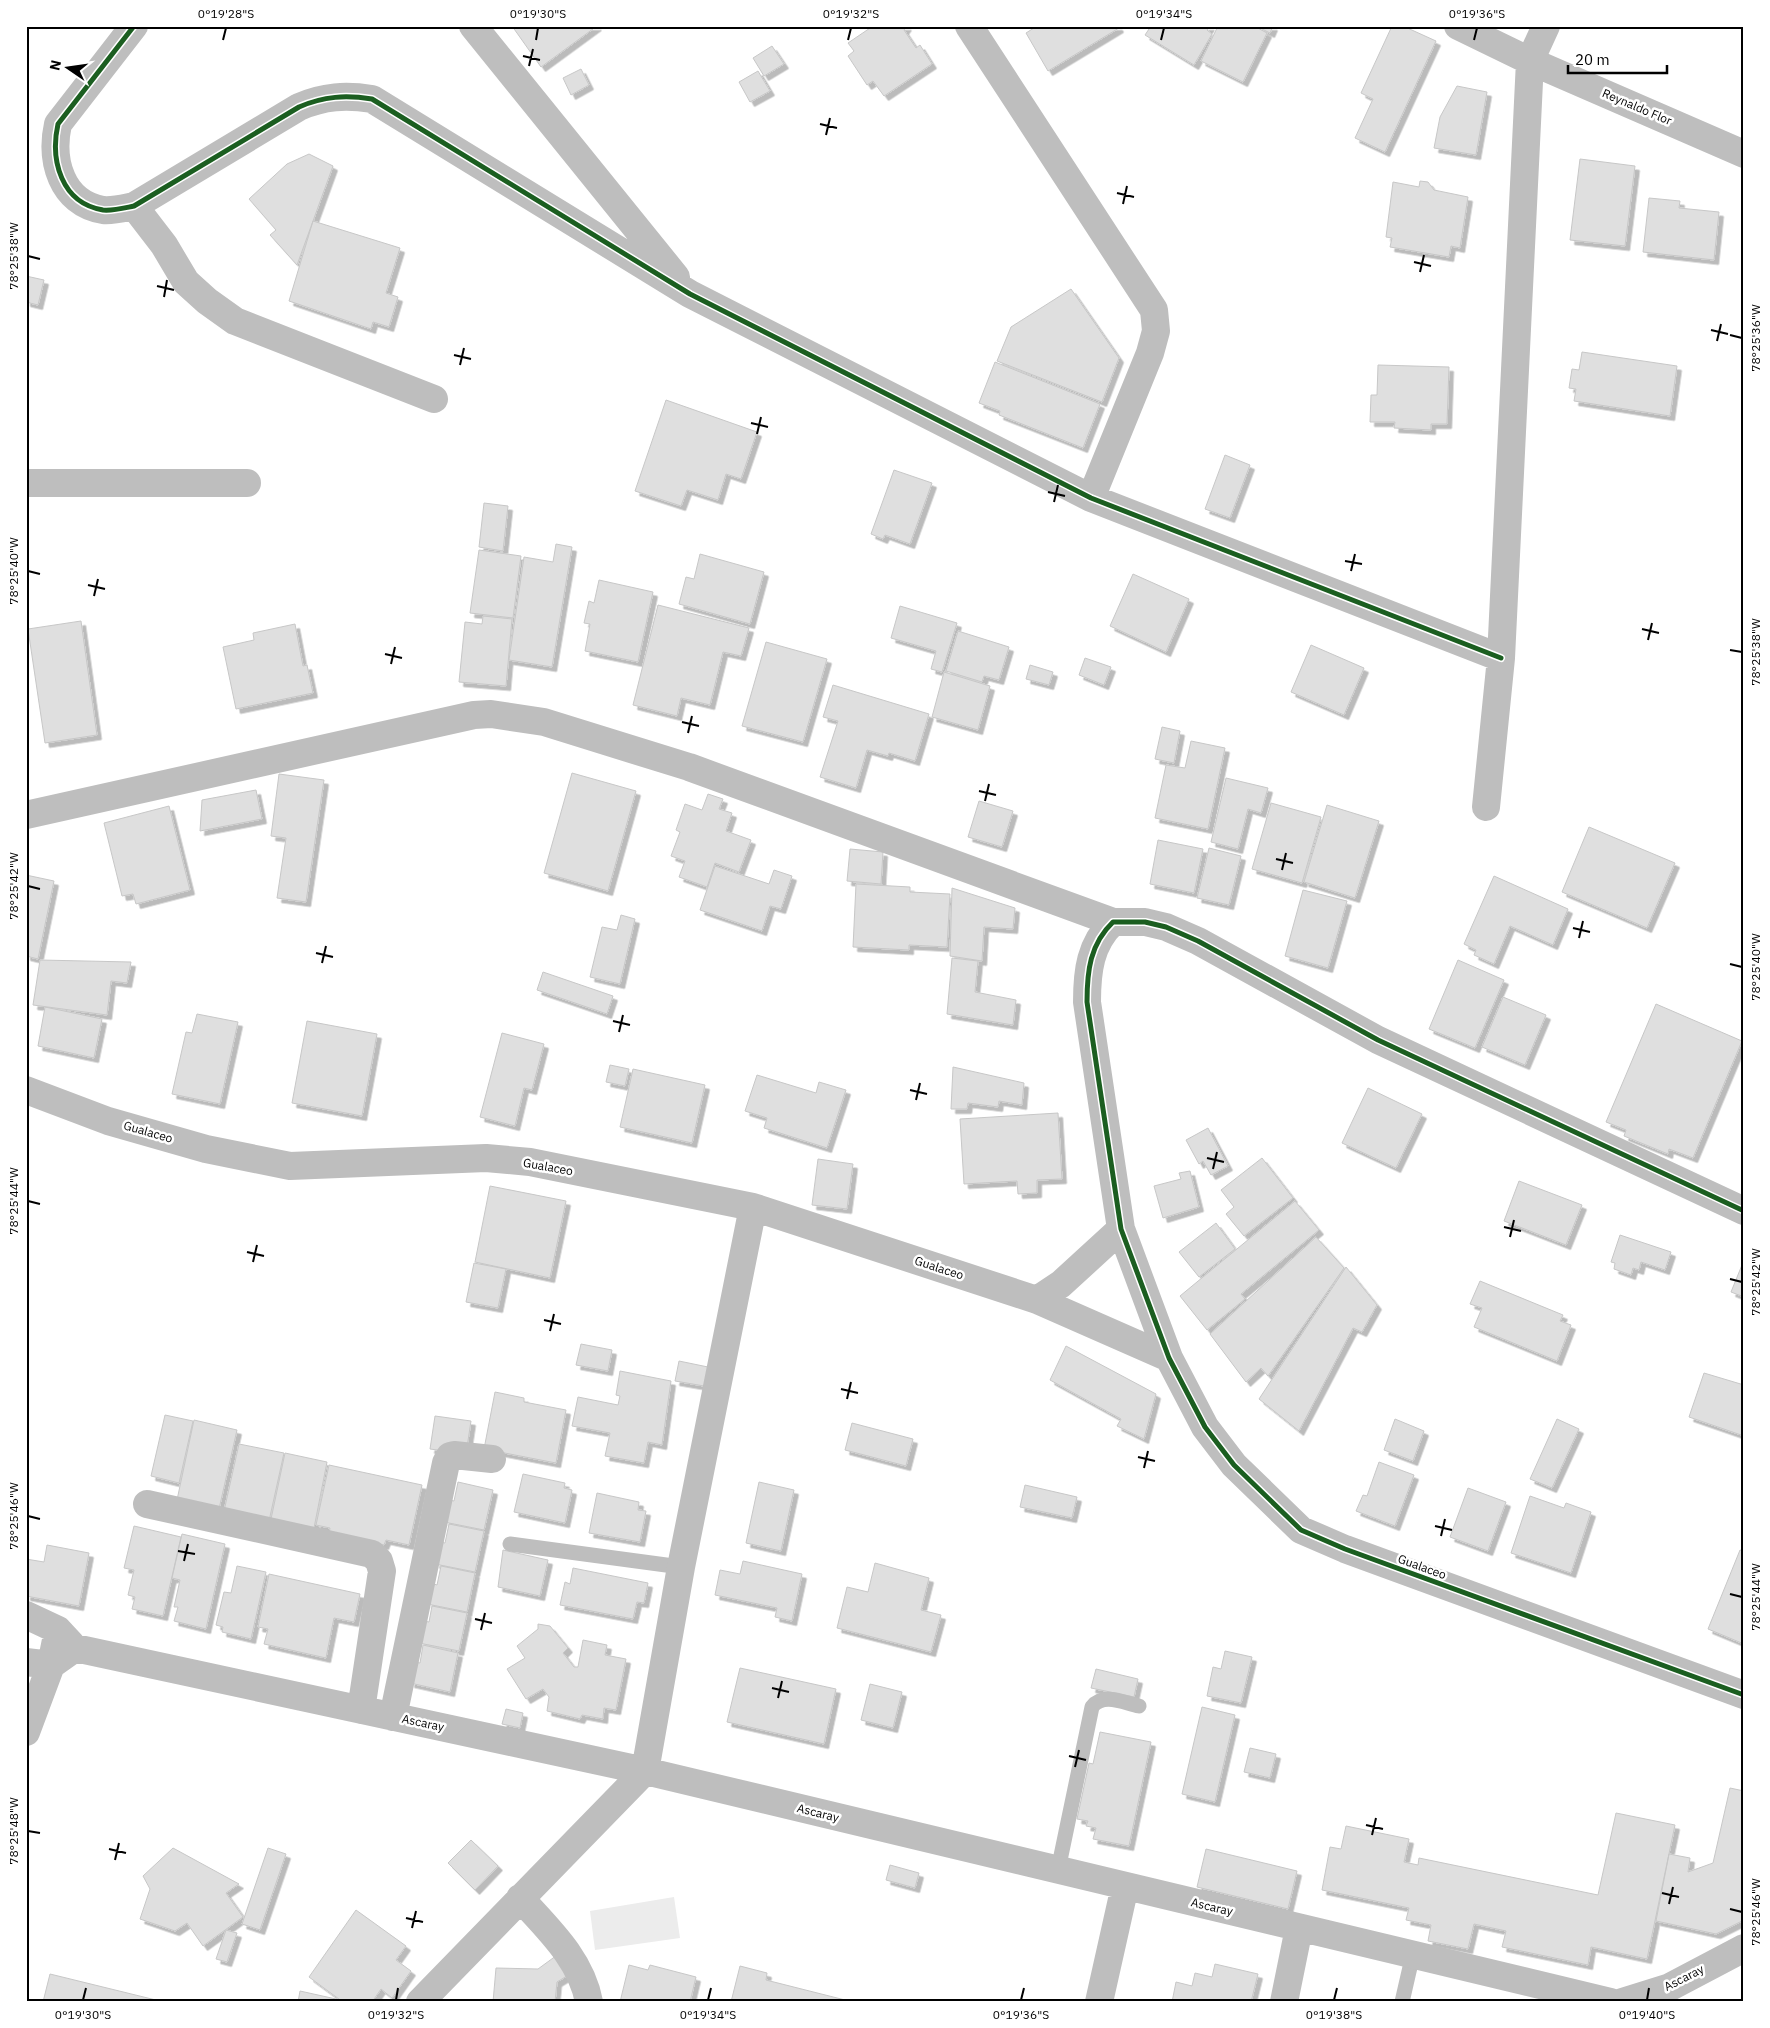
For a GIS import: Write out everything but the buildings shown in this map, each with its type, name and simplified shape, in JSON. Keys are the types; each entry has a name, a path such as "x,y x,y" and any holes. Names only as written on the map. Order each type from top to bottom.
{"street":[{"path":"134,26 58,124 55,141 60,178 76,198 104,210 134,206 300,107 324,98 351,96 372,99 690,294 1091,498 1501,658"},
{"path":"473,26 690,294"},
{"path":"969,26 1154,310 1156,331 1150,353 1091,498"},
{"name":"Reynaldo Flor","path":"1458,26 1530,61 1744,154"},
{"path":"1486,807 1501,658 1530,61 1546,26"},
{"path":"134,206 164,245 186,282 207,301 235,321 434,399"},
{"path":"26,483 247,483"},
{"path":"26,816 474,715 492,714 544,722 688,767 1113,922 1145,922 1166,927 1190,938 1378,1040 1744,1211"},
{"path":"1113,922 1104,930 1093,948 1087,979 1087,1002 1121,1229 1169,1358"},
{"name":"Gualaceo","path":"26,1090 108,1121 206,1149 290,1166 486,1158 530,1162 753,1207 1037,1300 1169,1358 1205,1427 1222,1450 1234,1465 1301,1530 1354,1553 1744,1695"},
{"path":"420,2002 645,1771 681,1567 753,1207"},
{"path":"1037,1300 1061,1284 1121,1229"},
{"path":"393,1717 446,1463 450,1456 454,1455 492,1459"},
{"path":"147,1504 372,1554 379,1560 382,1571 361,1710"},
{"name":"Ascaray","path":"29,1624 67,1639 361,1710 645,1771 1611,2002"},
{"path":"26,1732 39,1664 67,1639"},
{"path":"1099,2002 1125,1886"},
{"path":"520,1898 564,1947 586,1985 589,2002"},
{"path":"1284,2002 1299,1928"},
{"name":"Ascaray","path":"1622,2002 1670,1987 1744,1948"}],"lane":[{"path":"510,1544 681,1567"},
{"path":"1058,1870 1092,1707 1097,1701 1106,1698 1139,1706"},
{"path":"1402,2002 1413,1954"}],"shaded area":[{"path":"674,1897 680,1938 595,1950 590,1911"}],"cycle path":[{"path":"134,26 58,124 56,152 62,178 68,189 77,199 89,206 103,210 134,206 308,103 335,97 372,99 690,294 1091,498 1501,658"},
{"path":"1744,1211 1378,1040 1198,941 1166,927 1145,922 1113,922 1099,939 1089,969 1087,1002 1121,1229 1169,1358 1205,1427 1234,1465 1301,1530 1345,1549 1744,1695"}]}
